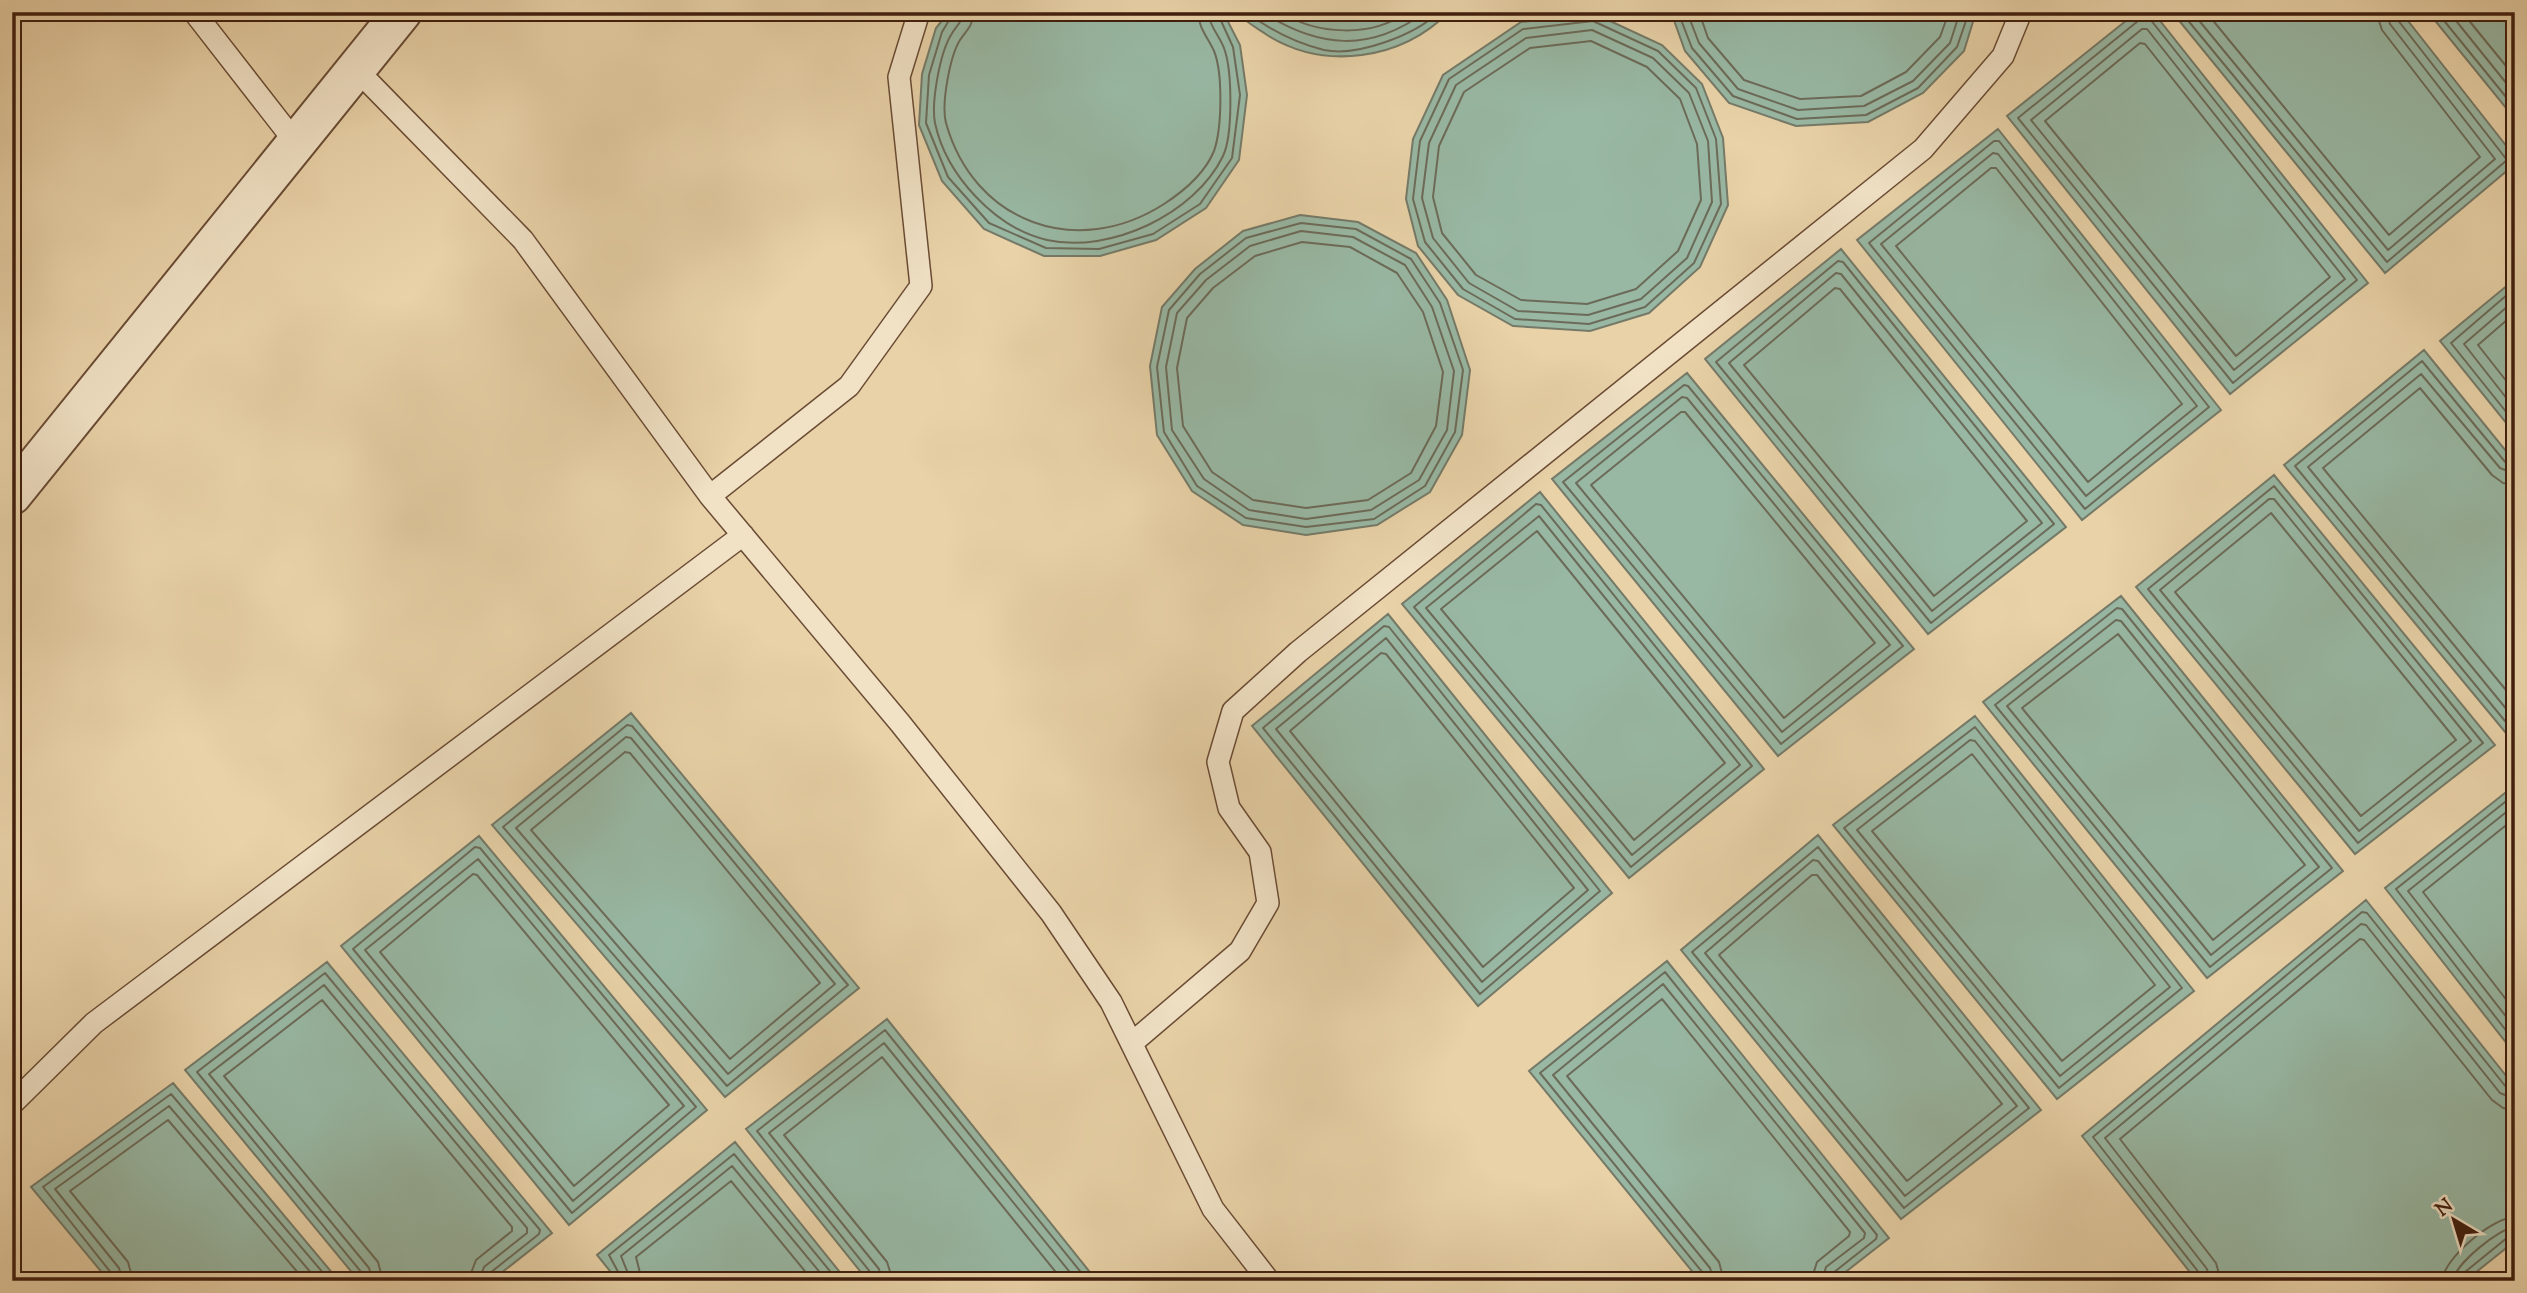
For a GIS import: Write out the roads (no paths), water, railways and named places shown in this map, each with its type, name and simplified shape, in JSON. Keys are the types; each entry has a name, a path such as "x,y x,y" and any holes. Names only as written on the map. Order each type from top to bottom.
{"street":[{"path":"12,495 402,12"}],"lane":[{"path":"194,12 296,143"},
{"path":"710,496 849,386 921,286 899,78 919,12"},
{"path":"1132,1043 1240,951 1268,903 1260,852 1229,808 1218,762 1233,710 1298,652 1923,149 2003,56 2021,12"},
{"path":"356,69 523,240 710,496 900,723 1051,913 1111,1002 1213,1209 1269,1281"},
{"path":"12,1104 94,1023 743,535"}],"water":[{"path":"949,12 1223,12 1240,45 1247,95 1239,160 1206,208 1156,240 1100,256 1044,256 984,229 942,181 919,125 922,74 936,28"},
{"path":"1237,12 1449,12 1430,28 1386,50 1337,56 1290,46 1267,35"},
{"path":"1671,12 1976,12 1964,51 1923,93 1868,122 1796,126 1729,103 1685,51"},
{"path":"2137,12 2153,12 2368,283 2230,394 2007,116"},
{"path":"2172,12 2401,12 2515,157 2515,164 2385,273"},
{"path":"2428,12 2515,12 2515,119"},
{"path":"1595,14 1662,45 1702,84 1723,138 1728,205 1700,267 1649,313 1590,331 1513,326 1458,295 1418,246 1406,199 1413,139 1443,75 1521,22"},
{"path":"1998,129 2221,410 2082,520 1857,240"},
{"path":"1300,215 1358,222 1416,253 1447,300 1470,370 1462,435 1430,492 1377,525 1306,535 1243,525 1192,491 1157,435 1150,366 1162,307 1195,269 1243,231"},
{"path":"1841,249 2066,527 1928,634 1705,359"},
{"path":"2515,279 2515,434 2440,341"},
{"path":"2424,350 2515,462 2515,726 2506,733 2284,465"},
{"path":"1687,373 1914,649 1778,756 1552,479"},
{"path":"2274,475 2495,745 2355,854 2136,587"},
{"path":"1540,492 1764,769 1629,878 1402,604"},
{"path":"2121,596 2343,871 2207,978 1983,702"},
{"path":"1388,614 1612,893 1478,1006 1252,726"},
{"path":"631,713 859,988 725,1097 492,825"},
{"path":"1975,716 2194,991 2057,1099 1833,825"},
{"path":"2515,785 2515,1054 2385,888"},
{"path":"1818,835 2041,1110 1901,1219 1681,950"},
{"path":"479,836 707,1110 569,1225 341,946"},
{"path":"2366,900 2515,1087 2515,1241 2465,1281 2197,1281 2082,1136"},
{"path":"1667,961 1889,1238 1834,1281 1700,1281 1529,1071"},
{"path":"327,962 552,1233 491,1281 359,1281 185,1070"},
{"path":"887,1019 1097,1281 868,1281 746,1129"},
{"path":"173,1083 339,1281 109,1281 31,1187"},
{"path":"735,1142 847,1281 618,1281 597,1255"}]}
